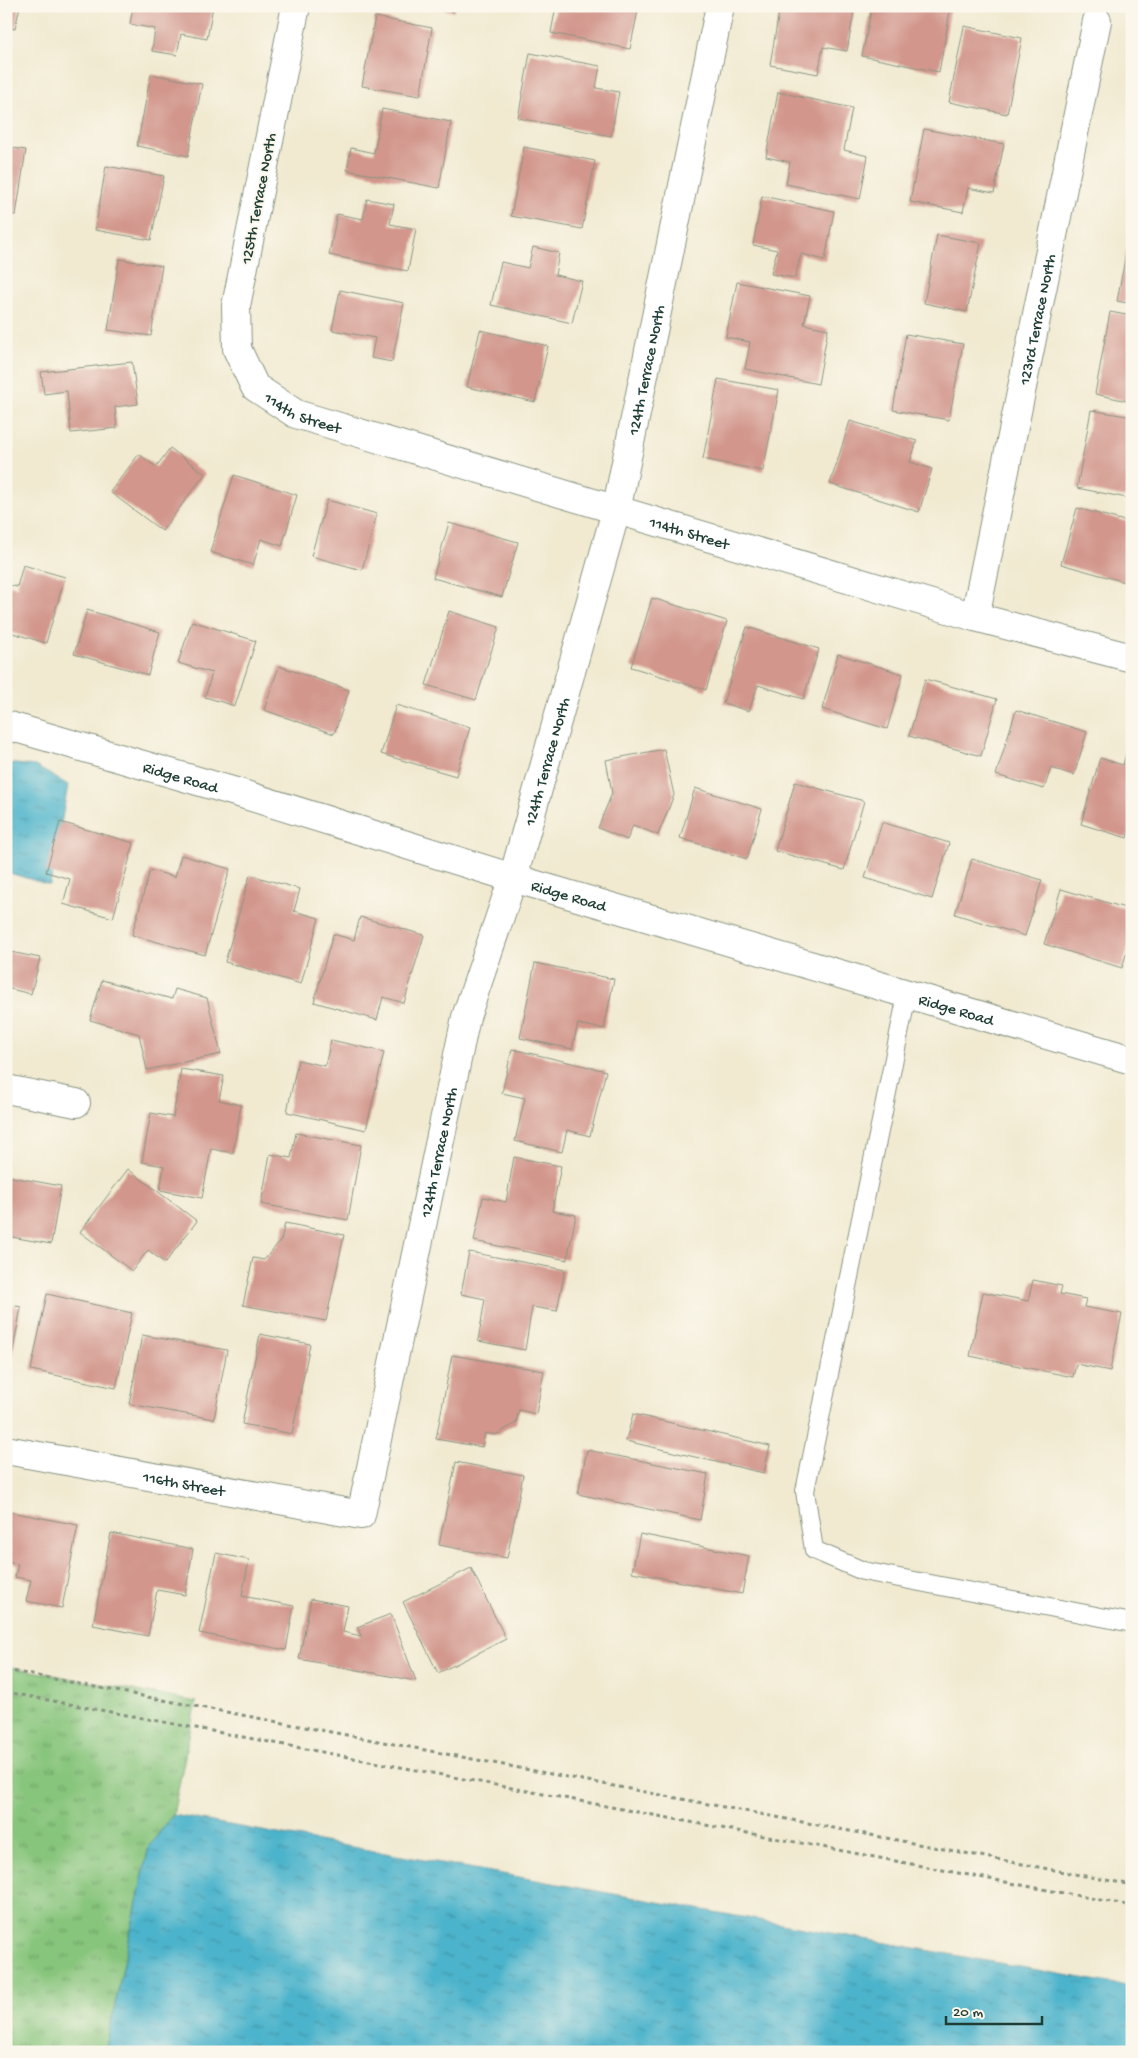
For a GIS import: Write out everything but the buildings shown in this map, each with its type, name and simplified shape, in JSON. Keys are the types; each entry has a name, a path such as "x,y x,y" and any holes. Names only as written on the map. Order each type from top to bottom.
{"street":[{"name":"125th Terrace North","path":"255,388 237,349 236,306 296,6"},
{"name":"124th Terrace North","path":"361,1515 466,1017 513,878 616,511 720,6"},
{"name":"123rd Terrace North","path":"975,617 1097,21"},
{"name":"114th Street","path":"255,388 296,414 975,617 1132,658"},
{"name":"Ridge Road","path":"6,725 238,793 513,878 1132,1060"},
{"path":"6,1089 76,1103"},
{"name":"116th Street","path":"6,1450 361,1515"}],"lane":[{"path":"907,995 805,1491 814,1550 863,1571 1132,1623"}],"path":[{"path":"6,1670 1132,1885"},
{"path":"6,1692 1132,1906"}],"green space":[{"path":"6,1666 196,1702 173,1815 149,1846 105,2052 6,2052"}],"water":[{"path":"6,763 35,766 68,785 50,885 6,872"},
{"path":"173,1815 1132,1987 1132,2052 105,2052 149,1846"}]}
